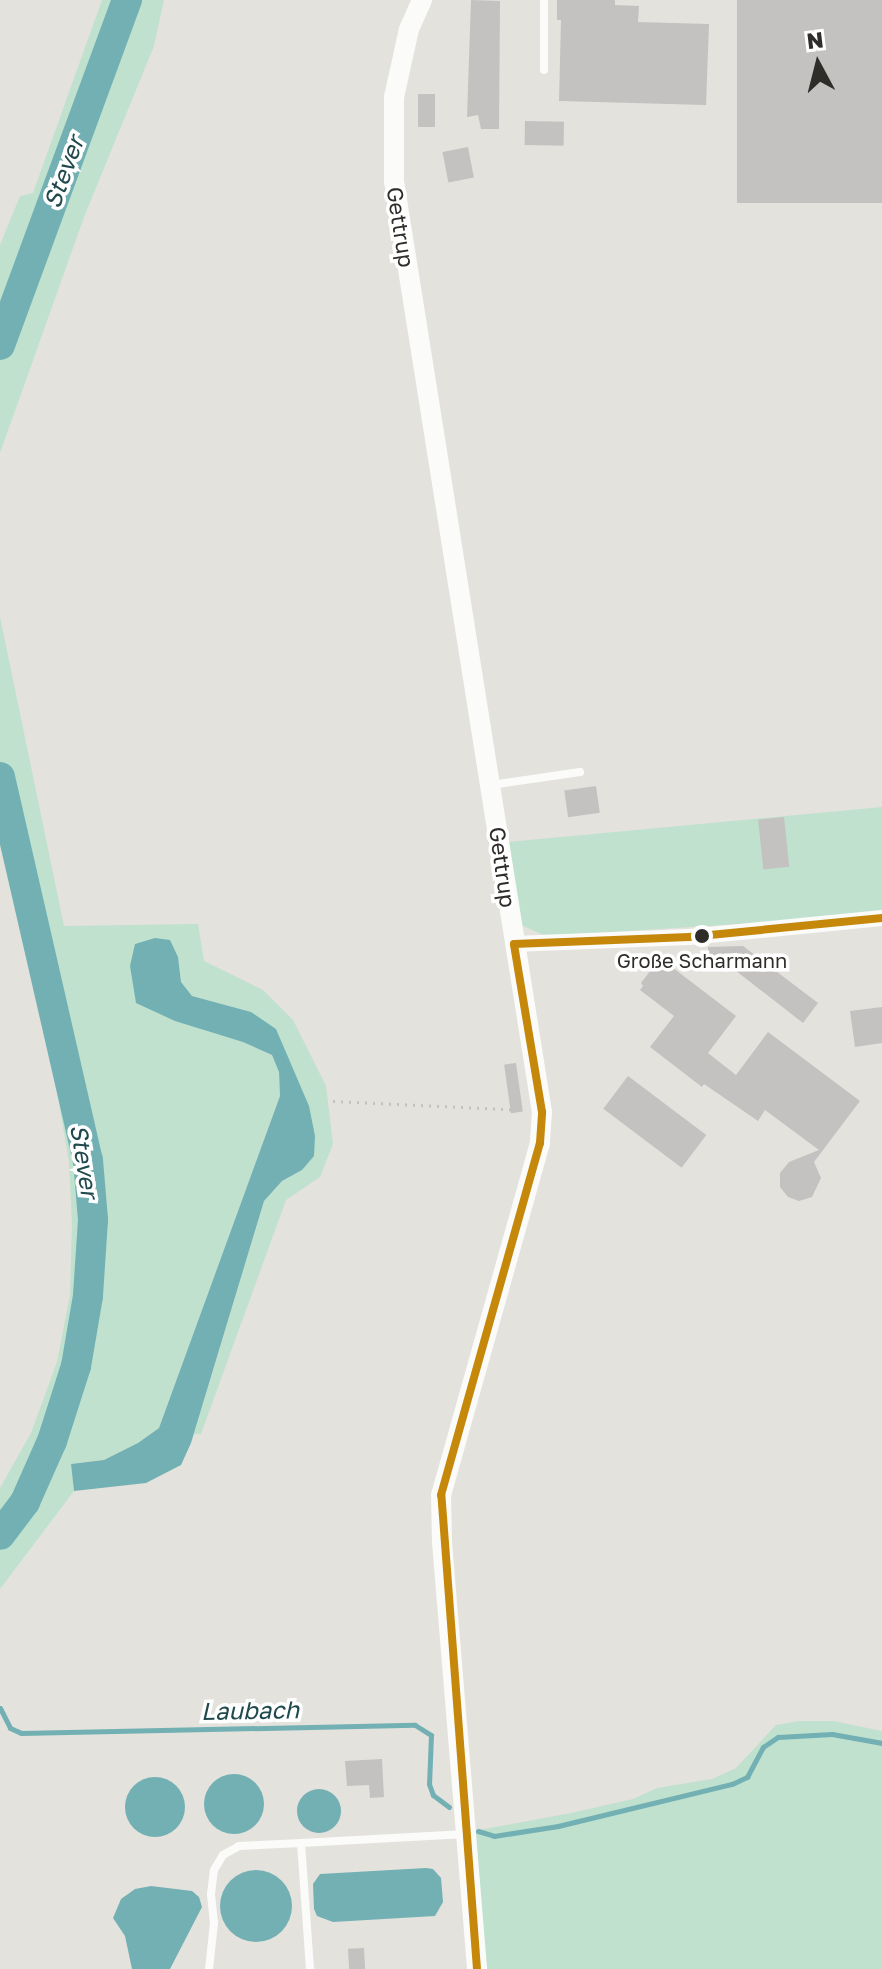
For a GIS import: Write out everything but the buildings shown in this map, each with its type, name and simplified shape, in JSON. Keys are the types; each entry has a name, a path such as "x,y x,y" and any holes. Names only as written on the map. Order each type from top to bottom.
{"street":[{"name":"Gettrup","path":"422,0 409,29 394,97 394,181 542,1112 540,1143 441,1495 442,1542 477,1969"},
{"path":"514,944 689,937 882,918"}],"lane":[{"path":"544,0 544,70"},
{"path":"491,785 580,772"},
{"path":"209,1969 214,1870 223,1855 239,1846 466,1834"},
{"path":"301,1843 310,1969"}],"path":[{"path":"333,1101 542,1112"}],"green space":[{"path":"102,0 164,0 154,46 84,217 0,453 0,245 20,196 33,193"},
{"path":"0,617 64,926 198,924 204,961 263,990 293,1020 326,1086 333,1144 320,1177 286,1200 201,1434 194,1434 264,1201 282,1181 302,1170 315,1136 251,1012 192,996 181,982 178,957 130,966 243,1042 272,1055 279,1072 280,1096 159,1428 138,1443 104,1460 71,1464 74,1491 0,1589 0,1488 31,1433 57,1362 70,1295 72,1224 69,1162 56,1086 0,845"},
{"path":"882,807 882,910 822,919 546,936 521,925 507,842"},
{"path":"833,1721 882,1731 882,1969 485,1969 474,1831 571,1813 633,1799 657,1788 712,1779 736,1768 776,1725"}],"water":[{"path":"155,938 170,940 178,957 181,982 192,996 251,1012 276,1029 309,1106 315,1136 314,1156 302,1170 282,1181 264,1201 191,1443 181,1465 146,1483 74,1491 71,1464 104,1460 138,1443 159,1428 280,1096 279,1072 272,1055 243,1042 175,1021 136,1003 130,966 135,944"},
{"path":"234,1774 245,1776 255,1783 262,1793 262,1815 255,1825 245,1832 234,1834 223,1832 213,1825 206,1815 204,1804 206,1793 213,1783 223,1776"},
{"path":"155,1777 166,1779 176,1786 183,1796 183,1818 176,1828 166,1835 155,1837 144,1835 134,1828 127,1818 125,1807 127,1796 134,1786 144,1779"},
{"path":"319,1789 334,1796 341,1811 334,1826 319,1833 304,1826 297,1811 304,1796"},
{"path":"433,1869 441,1878 443,1902 435,1916 333,1922 317,1916 314,1909 313,1884 320,1874"},
{"path":"249,1870 263,1870 282,1880 292,1899 292,1913 282,1932 263,1942 249,1942 230,1932 220,1913 220,1899 230,1880"},
{"path":"151,1886 192,1891 199,1897 202,1907 170,1969 132,1969 125,1936 113,1918 121,1899 135,1889"}],"waterway":[{"name":"Stever","path":"0,345 127,0"},
{"name":"Stever","path":"0,777 88,1160 93,1220 88,1296 76,1366 52,1441 25,1502 0,1535"},
{"name":"Laubach","path":"0,1708 10,1728 21,1733 415,1725 431,1735 429,1784 433,1795 449,1807"},
{"name":"Laubach","path":"478,1831 494,1836 558,1826 732,1784 747,1777 763,1747 778,1737 832,1734 882,1743"}],"transit line":[{"path":"514,944 689,937 882,918"},
{"path":"477,1969 441,1495 540,1143 542,1112 514,944"}],"place":[{"name":"Große Scharmann","path":"702,936"}]}
